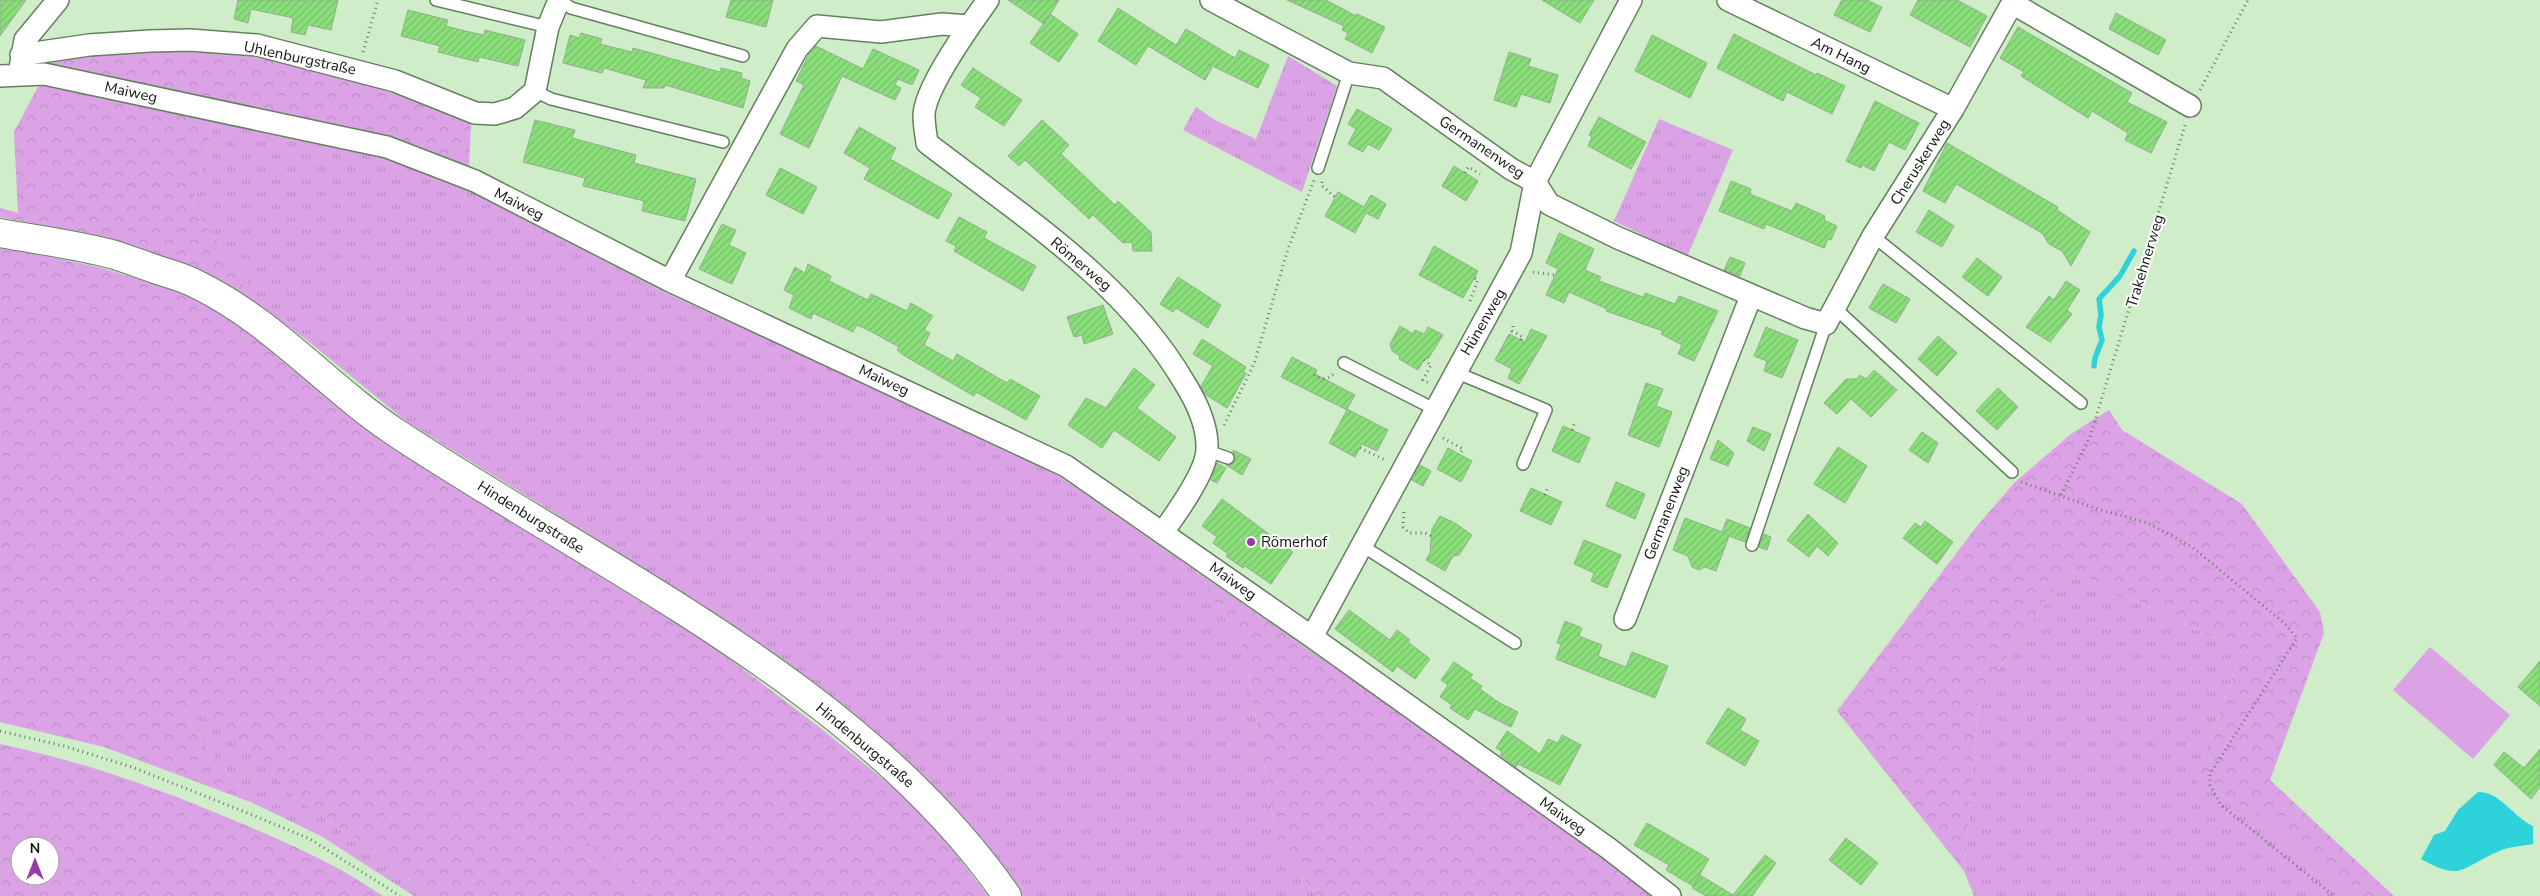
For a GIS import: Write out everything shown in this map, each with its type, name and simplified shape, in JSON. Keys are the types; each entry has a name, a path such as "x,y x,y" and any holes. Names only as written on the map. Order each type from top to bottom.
{"main road":[{"name":"Hindenburgstraße","path":"0,232 113,255 194,283 231,303 298,352 395,432 720,634 831,714 918,789 954,826 1007,896"}],"street":[{"path":"13,68 26,40 58,0"},
{"path":"535,91 548,27 560,0"},
{"name":"Römerweg","path":"988,0 969,26 931,90 924,115 927,144 1037,227 1126,303 1169,355 1199,406 1205,460"},
{"name":"Germanenweg","path":"1211,0 1349,73 1383,78 1511,169 1535,182 1549,204 1618,238 1805,318 1830,316"},
{"name":"Hünenweg","path":"1312,637 1521,253 1535,182 1631,0"},
{"name":"Am Hang","path":"1728,0 1953,109"},
{"path":"2013,2 2190,106"},
{"name":"Cheruskerweg","path":"1830,316 1873,236 1953,109 2013,2"},
{"path":"670,281 797,49 817,26 880,32 942,24 969,26"},
{"name":"Uhlenburgstraße","path":"13,68 89,45 190,40 257,46 357,70 395,80 475,113 495,114 515,108 535,91"},
{"name":"Maiweg","path":"13,68 387,147 475,182 670,281 1066,466 1312,637 1608,848 1670,896"},
{"name":"Germanenweg","path":"1625,619 1751,296"},
{"path":"1163,532 1180,508 1205,460"}],"lane":[{"path":"436,0 548,27"},
{"path":"560,0 570,8 743,56"},
{"path":"1320,173 1349,73"},
{"path":"535,91 551,99 723,142"},
{"path":"1873,236 2082,403"},
{"path":"1752,545 1830,316 2012,472"},
{"path":"1340,365 1431,419"},
{"path":"1455,372 1546,410 1523,464"},
{"path":"1205,460 1228,458"},
{"path":"1361,545 1515,642"}],"path":[{"path":"357,70 378,0"},
{"name":"Trakehnerweg","path":"2061,495 2090,437 2150,246 2190,106 2248,0"},
{"path":"1205,460 1254,364 1288,249 1320,173"},
{"path":"1320,173 1321,185 1335,197"},
{"path":"1528,270 1542,274 1554,274"},
{"path":"1469,304 1478,280 1474,278"},
{"path":"1513,326 1512,331 1523,338 1521,340"},
{"path":"1314,376 1319,379 1325,379 1334,375 1340,365"},
{"path":"1431,419 1463,449 1460,454"},
{"path":"1572,430 1575,422"},
{"path":"1360,448 1403,468"},
{"path":"2012,472 2020,481 2098,509 2148,523 2192,546 2284,623 2297,638 2210,774 2210,785 2221,805 2334,896"},
{"path":"1545,495 1548,487"},
{"path":"1388,496 1405,507 1403,526 1409,533 1424,533 1432,536"},
{"path":"0,731 64,746 132,767 250,814 310,840 400,896"}],"green space":[{"path":"178,51 261,58 315,69 368,85 446,114 471,124 469,167 45,62 86,56"},
{"path":"1288,56 1337,86 1302,192 1183,130 1196,107 1215,120 1256,139"},
{"path":"39,85 61,87 214,122 192,207 247,281 240,292 202,272 112,240 0,217 0,208 18,213 14,132"},
{"path":"1659,119 1733,150 1687,257 1614,221"},
{"path":"214,122 384,156 466,189 664,292 960,428 1059,476 1197,572 1244,650 1278,846 1317,896 1023,896 965,819 921,774 844,707 666,582 407,422 308,341 240,292 247,281 192,207"},
{"path":"0,246 102,268 187,294 226,315 386,444 710,644 819,727 899,792 939,832 988,896 653,896 583,839 577,850 631,896 431,896 384,858 295,797 203,705 184,712 196,735 253,803 104,747 0,722"},
{"path":"2109,410 2122,430 2242,504 2320,612 2324,633 2270,780 2394,896 2359,896 2255,813 2196,782 2241,651 2069,569 1979,697 1964,871 1837,711 1977,526 2015,482 2071,434"},
{"path":"2069,569 2241,651 2196,782 2255,813 2359,896 1974,896 1964,871 1979,697"},
{"path":"1197,572 1488,774 1656,896 1317,896 1278,846 1244,650"},
{"path":"2430,647 2510,715 2473,759 2393,690"},
{"path":"203,704 295,797 384,858 431,896 414,896 321,836 253,803 196,735 184,712"},
{"path":"0,744 91,767 180,798 294,846 348,874 383,896 0,896"},
{"path":"583,838 653,896 631,896 577,850"}],"water":[{"path":"2478,792 2486,793 2500,800 2519,817 2533,826 2533,844 2499,851 2467,868 2453,871 2434,866 2421,859 2434,835 2445,831 2458,810"}],"building":[{"path":"0,0 26,0 0,36"},
{"path":"238,0 338,0 331,30 308,25 305,35 291,32 293,18 251,9 248,23 234,19"},
{"path":"731,0 773,0 766,27 726,17"},
{"path":"1008,0 1059,0 1044,24"},
{"path":"1287,0 1326,0 1356,16 1357,14 1385,27 1372,53 1345,39 1348,33 1342,30 1344,26"},
{"path":"1542,0 1594,0 1580,23"},
{"path":"1842,0 1867,0 1882,7 1870,32 1834,15"},
{"path":"1918,0 1957,0 1987,16 1970,47 1910,15"},
{"path":"1118,8 1176,45 1186,29 1235,58 1239,50 1269,65 1258,88 1208,64 1212,68 1205,80 1148,46 1136,65 1098,41"},
{"path":"408,10 448,20 446,26 465,31 484,35 485,30 525,40 518,66 479,57 478,62 438,52 440,46 401,36"},
{"path":"2116,13 2166,40 2158,55 2109,29"},
{"path":"1050,14 1078,34 1059,62 1030,43"},
{"path":"2018,27 2132,93 2127,102 2167,122 2151,153 2125,140 2128,133 2092,111 2088,118 2021,76 2024,72 2000,58"},
{"path":"581,33 602,39 600,44 632,52 633,48 720,72 721,68 742,73 741,78 750,81 743,108 665,85 664,88 643,88 646,80 604,68 602,73 563,63 570,35 579,38"},
{"path":"1734,34 1816,75 1817,73 1845,86 1832,114 1787,92 1783,101 1717,68"},
{"path":"1652,35 1707,63 1690,98 1635,71"},
{"path":"816,46 863,69 873,49 919,70 912,85 898,79 895,85 901,88 895,100 842,76 809,148 780,134 804,85 796,81 809,54"},
{"path":"1509,52 1531,59 1528,66 1558,75 1550,103 1521,94 1516,107 1494,100"},
{"path":"973,68 1022,100 1004,126 975,107 981,98 961,85"},
{"path":"1875,101 1919,123 1905,150 1889,142 1874,171 1862,165 1861,168 1846,161"},
{"path":"1357,109 1392,129 1379,150 1368,144 1363,152 1348,144 1356,129 1348,124"},
{"path":"1599,117 1646,142 1631,169 1588,146 1592,137 1589,135"},
{"path":"535,120 575,130 572,138 636,155 634,163 696,179 685,221 642,211 644,201 583,186 585,178 523,162"},
{"path":"1042,120 1069,145 1061,154 1115,205 1118,201 1151,232 1152,251 1133,251 1132,242 1123,243 1093,215 1089,219 1025,160 1019,166 1008,156"},
{"path":"859,127 896,148 890,159 952,194 938,219 864,179 870,168 844,153"},
{"path":"1947,143 2058,207 2057,210 2090,232 2071,266 2062,251 2049,244 2042,233 1956,184 1945,203 1923,191"},
{"path":"1454,166 1478,181 1466,201 1442,186"},
{"path":"780,168 817,187 803,214 766,195"},
{"path":"1731,181 1751,189 1750,194 1792,211 1796,203 1825,216 1824,220 1837,226 1831,240 1828,239 1824,248 1766,224 1764,229 1719,211"},
{"path":"1338,192 1364,207 1371,195 1386,204 1378,219 1366,213 1355,233 1325,216"},
{"path":"1929,210 1954,226 1942,247 1916,232"},
{"path":"959,217 987,232 984,238 1036,266 1023,291 954,251 956,246 946,241"},
{"path":"722,224 736,230 729,245 746,253 732,284 699,269"},
{"path":"1559,233 1594,249 1585,270 1601,277 1599,281 1643,297 1645,293 1675,304 1679,296 1718,311 1694,361 1678,354 1682,345 1661,334 1663,331 1606,311 1607,309 1569,292 1564,303 1546,295 1558,269 1546,263"},
{"path":"1434,246 1478,271 1463,298 1419,275"},
{"path":"1730,257 1745,263 1740,276 1724,270"},
{"path":"1977,258 2002,277 1988,296 1962,277"},
{"path":"808,264 831,276 829,281 868,300 871,294 907,311 911,303 933,316 924,330 930,333 924,345 953,361 957,354 1007,383 1010,379 1040,396 1026,420 976,392 974,396 903,355 897,350 899,347 872,332 857,325 853,332 813,313 811,319 789,308 794,295 784,290 795,267 805,273"},
{"path":"1178,277 1221,305 1208,328 1176,308 1173,312 1160,304"},
{"path":"2066,281 2080,290 2067,310 2072,314 2050,342 2026,327 2049,296 2054,300"},
{"path":"1883,284 1910,299 1896,323 1869,308"},
{"path":"1103,305 1113,334 1084,344 1082,335 1074,337 1067,317"},
{"path":"1400,326 1413,334 1415,330 1424,334 1428,327 1443,335 1428,359 1425,358 1418,370 1399,359 1400,356 1392,351 1390,344"},
{"path":"1766,327 1798,340 1782,378 1764,371 1767,361 1754,356"},
{"path":"1531,329 1547,336 1519,384 1508,378 1512,369 1495,360 1509,334 1525,342"},
{"path":"1938,336 1957,353 1937,376 1918,359"},
{"path":"1202,339 1246,367 1243,372 1246,373 1227,408 1206,395 1201,386 1213,366 1193,354"},
{"path":"1292,357 1317,370 1315,374 1355,395 1347,409 1388,430 1377,451 1362,444 1355,457 1329,443 1347,410 1281,377"},
{"path":"1134,368 1155,385 1137,408 1176,437 1159,461 1114,430 1102,448 1068,425 1086,398 1106,408"},
{"path":"1874,370 1897,390 1871,417 1851,399 1837,414 1824,403 1846,379 1857,379 1860,375 1866,379"},
{"path":"1646,383 1663,389 1656,406 1672,412 1659,447 1628,435"},
{"path":"1998,388 2018,407 1997,430 1976,411"},
{"path":"1563,426 1590,438 1579,463 1552,451"},
{"path":"1753,427 1771,434 1764,451 1747,441"},
{"path":"1922,432 1938,443 1928,463 1909,450"},
{"path":"1718,440 1734,453 1728,466 1710,459"},
{"path":"1838,447 1867,466 1845,503 1814,484"},
{"path":"1448,448 1472,461 1461,482 1437,469"},
{"path":"1233,450 1251,459 1242,475 1226,465 1230,465 1235,461"},
{"path":"1217,463 1226,468 1217,483 1211,480"},
{"path":"1420,465 1431,471 1423,486 1412,480"},
{"path":"1616,482 1645,494 1635,519 1606,506"},
{"path":"1531,488 1562,502 1551,525 1520,511"},
{"name":"Römerhof","path":"1222,499 1293,552 1271,584 1245,566 1243,568 1226,556 1228,554 1213,543 1217,537 1202,526"},
{"path":"1808,514 1838,543 1828,556 1817,546 1809,557 1787,540"},
{"path":"1440,516 1455,523 1472,535 1459,555 1453,556 1445,571 1426,560 1430,553 1432,529"},
{"path":"1685,518 1722,532 1727,519 1750,528 1745,542 1729,536 1716,571 1705,567 1699,570 1692,567 1688,556 1673,550"},
{"path":"1925,521 1953,542 1937,564 1903,538 1915,523 1921,527"},
{"path":"1764,534 1771,537 1767,550 1759,547"},
{"path":"1584,540 1621,555 1607,588 1591,581 1594,573 1574,564"},
{"path":"1349,610 1390,640 1397,630 1410,640 1408,642 1430,659 1415,679 1397,666 1393,672 1335,629"},
{"path":"1565,621 1582,628 1579,636 1602,645 1598,656 1626,667 1632,652 1668,666 1655,698 1556,659 1561,644 1557,643"},
{"path":"2540,661 2540,706 2518,687"},
{"path":"1454,662 1473,675 1470,678 1482,686 1480,689 1498,702 1518,712 1511,727 1475,709 1468,720 1450,708 1452,705 1440,697 1448,685 1441,680"},
{"path":"1728,708 1746,719 1740,730 1759,741 1745,766 1706,743"},
{"path":"1507,731 1540,754 1548,739 1558,743 1562,735 1581,745 1560,785 1518,764 1516,767 1500,755 1502,752 1496,748"},
{"path":"2540,749 2540,787 2531,799 2494,765 2504,752 2524,768"},
{"path":"1647,823 1709,859 1693,886 1666,870 1669,865 1634,845"},
{"path":"1846,838 1878,863 1861,885 1829,860"},
{"path":"1765,855 1776,863 1752,896 1706,896 1692,888 1700,875 1733,895"}],"waterway":[{"path":"2094,366 2102,340 2099,327 2101,315 2099,299 2120,276 2134,251"}],"place":[{"name":"Römerhof","path":"1251,542"}]}
